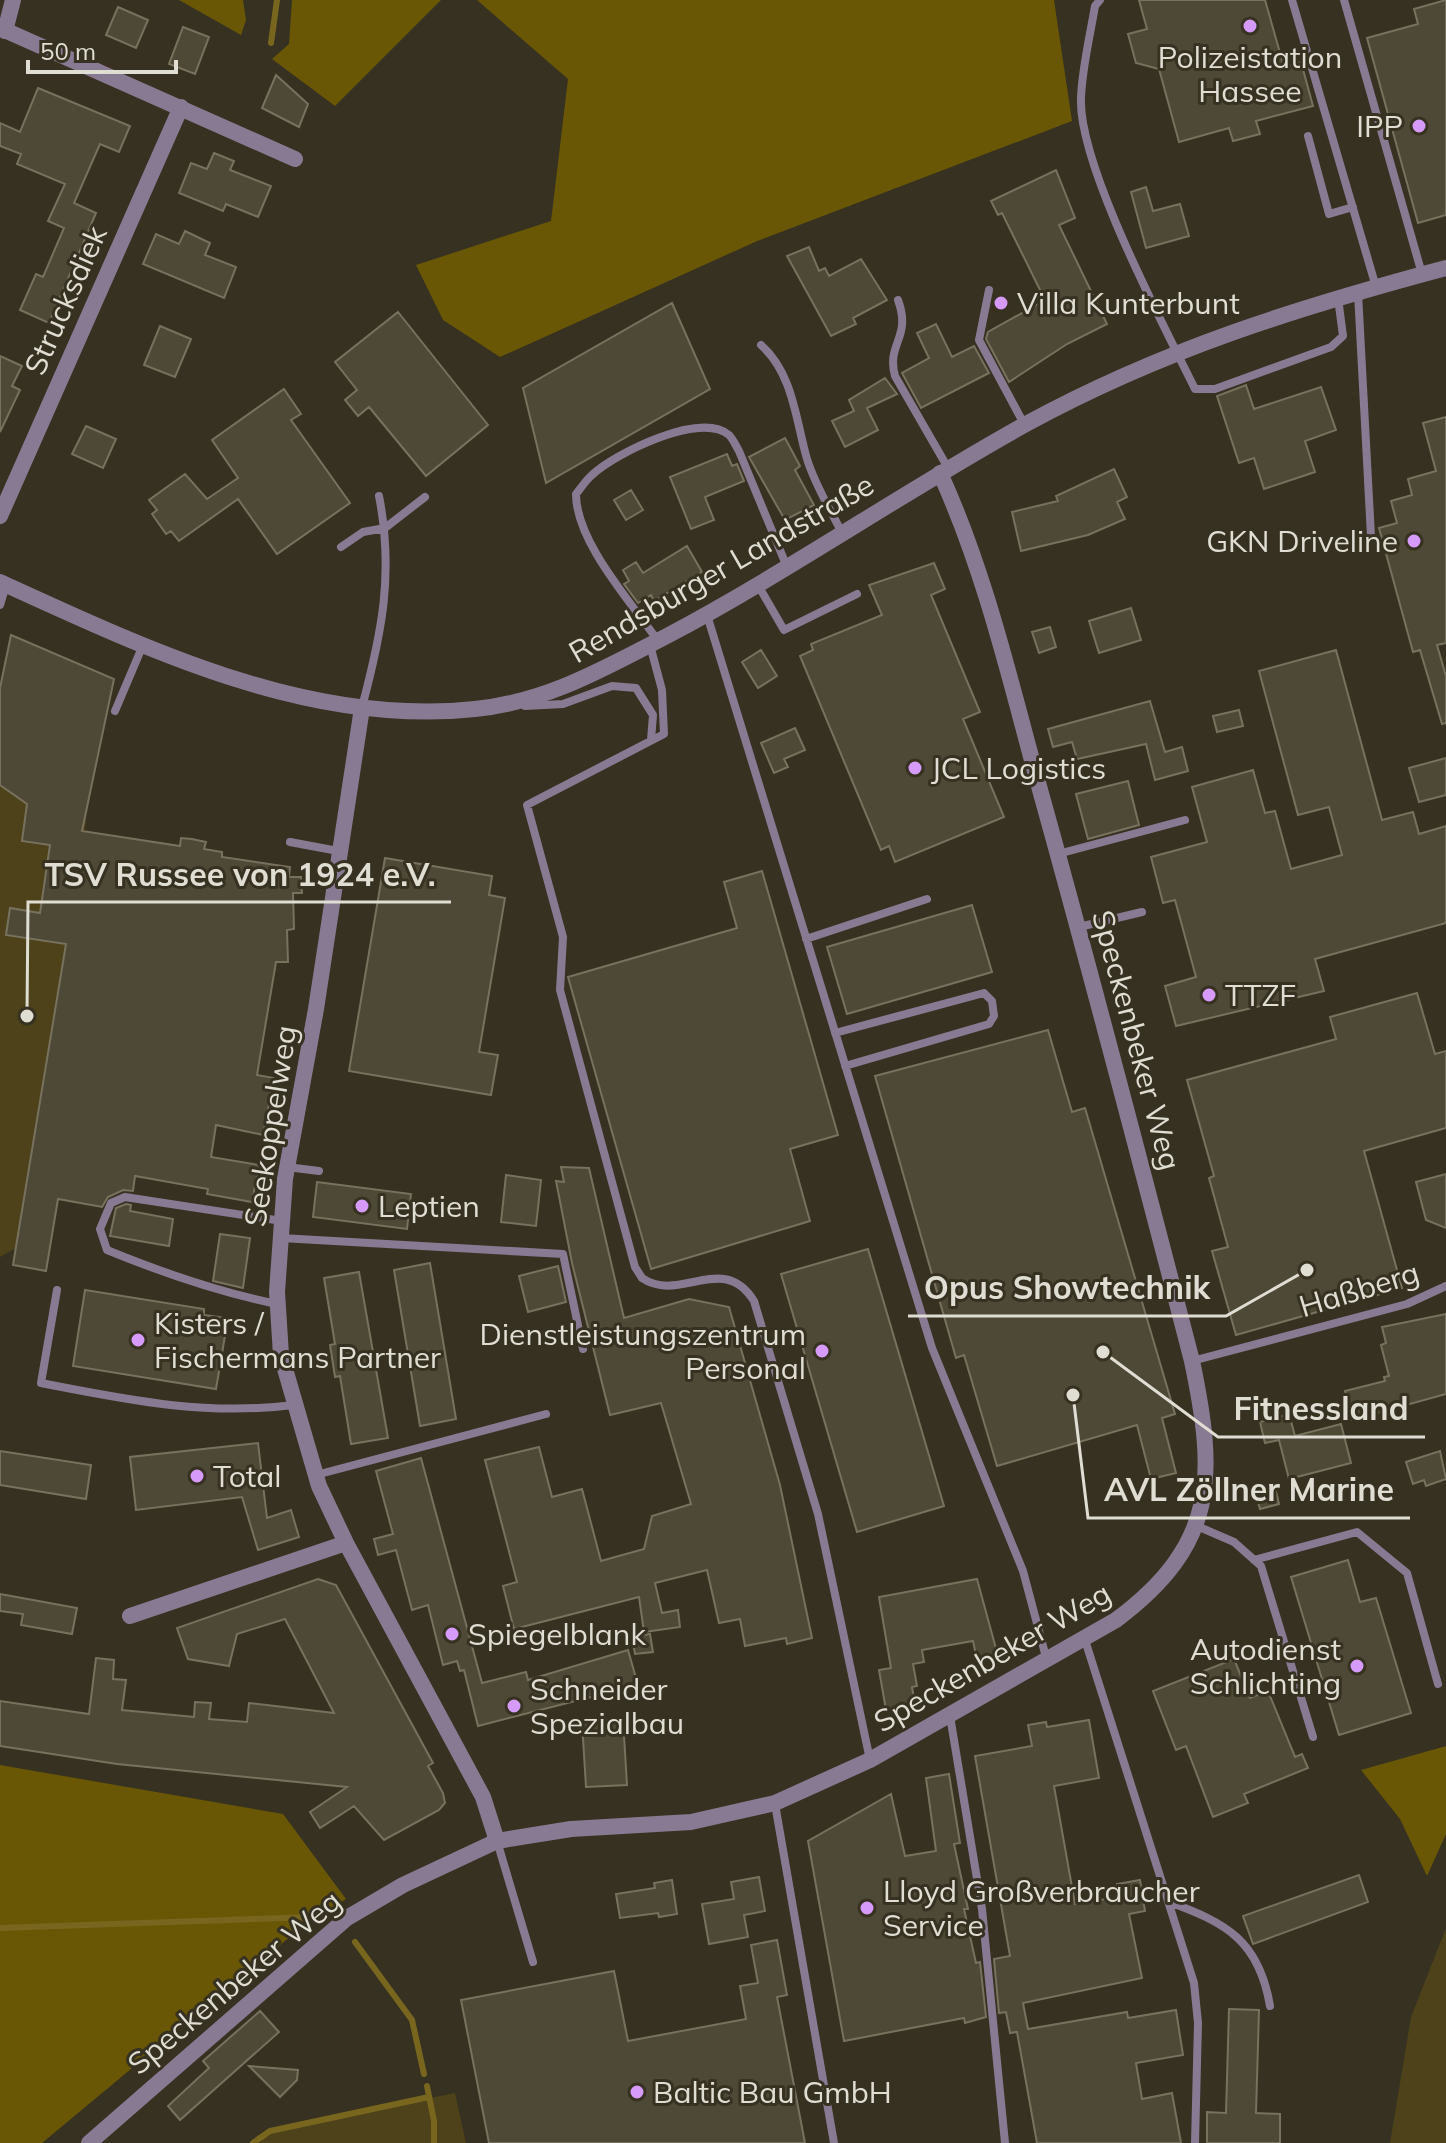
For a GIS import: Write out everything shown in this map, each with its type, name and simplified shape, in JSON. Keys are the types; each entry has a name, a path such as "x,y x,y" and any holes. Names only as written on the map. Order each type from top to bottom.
{"street":[{"path":"13,0 3,29 295,159"},
{"name":"Strucksdiek","path":"0,516 181,107"},
{"name":"Rendsburger Landstraße","path":"3,584 143,645 229,677 320,702 425,712 501,706 565,689 707,615 944,471 1117,376 1248,324 1446,268"},
{"name":"Speckenbeker Weg","path":"89,2143 347,1918 403,1885 497,1841 571,1829 691,1822 775,1803 870,1760 1085,1640 1138,1604 1172,1568 1197,1526 1206,1478 1207,1428 1192,1361 1079,927 994,623 944,471"},
{"name":"Seekoppelweg","path":"362,708 316,1009 287,1167 278,1304 281,1355 315,1475 346,1543 483,1797 497,1841"},
{"path":"130,1616 346,1543"}],"lane":[{"path":"1100,0 1095,6 1080,98 1084,130 1099,177 1195,389 1215,389 1331,347 1343,336 1338,298"},
{"path":"1292,0 1376,287"},
{"path":"1344,0 1422,274"},
{"path":"1308,136 1329,214 1353,207"},
{"path":"989,290 979,340 1025,425"},
{"path":"1358,293 1371,536"},
{"path":"898,300 905,318 891,363 944,471"},
{"path":"761,345 772,354 785,382 807,459 842,533"},
{"path":"787,567 739,451 729,435 712,428 675,431 592,475 576,494 576,513 598,555 654,643 662,690 664,734 527,805 563,937 560,990 635,1267 642,1278 667,1286 727,1278 748,1290 754,1301 818,1514 870,1760"},
{"path":"362,708 388,569 379,496"},
{"path":"341,547 363,532 385,528 425,497"},
{"path":"0,605 3,584"},
{"path":"758,585 784,630 857,594"},
{"path":"707,615 932,1348 1023,1571 1048,1662"},
{"path":"115,711 143,645"},
{"path":"501,706 563,704 623,685 636,688 647,702 653,715 651,740"},
{"path":"1058,854 1185,820"},
{"path":"290,842 338,851"},
{"path":"806,939 927,899"},
{"path":"1079,927 1142,912"},
{"path":"835,1033 984,993 992,1001 994,1016 989,1024 845,1066"},
{"path":"287,1167 319,1171"},
{"path":"278,1304 218,1292 107,1250 100,1229 111,1203 125,1197 282,1230 563,1254 583,1349"},
{"name":"Haßberg","path":"1192,1361 1407,1304 1446,1286"},
{"path":"57,1290 41,1383 163,1407 243,1411 294,1405"},
{"path":"315,1475 546,1414"},
{"path":"1197,1526 1234,1542 1261,1566 1313,1737"},
{"path":"1254,1560 1357,1532 1407,1573 1438,1684"},
{"path":"1085,1640 1194,1983 1198,2023 1195,2143"},
{"path":"950,1716 982,1909 1005,2143"},
{"path":"775,1803 834,2143"},
{"path":"497,1841 533,1962"},
{"path":"1169,1902 1209,1917 1245,1944 1265,1974 1270,2006"}],"shaded area":[{"path":"179,0 243,0 246,20 241,35"},
{"path":"292,0 441,0 335,106 272,59 289,44"},
{"path":"477,0 1054,0 1072,121 755,242 500,357 443,320 416,265 551,221 568,79"},
{"path":"0,785 30,805 85,815 86,822 16,1248 0,1257"},
{"path":"1446,1746 1446,1834 1427,1876 1400,1819 1361,1770"},
{"path":"0,1765 283,1814 346,1899 297,1931 42,2143 0,2143"},
{"path":"1446,1928 1446,2143 1390,2143 1411,2017"},
{"path":"455,2093 466,2143 259,2143 274,2130"}],"building":[{"path":"1139,0 1265,0 1284,67 1301,62 1313,106 1256,121 1260,134 1233,141 1229,128 1179,142 1159,69 1136,63 1128,34 1147,29"},
{"name":"IPP","path":"1446,0 1446,215 1418,223 1367,38 1418,24 1414,9"},
{"path":"118,7 148,20 136,48 106,35"},
{"path":"183,27 209,37 195,74 169,64"},
{"path":"276,75 308,104 299,127 262,108"},
{"path":"38,88 130,126 119,152 100,144 74,203 96,213 49,323 20,310 36,274 43,277 64,228 48,221 65,184 17,164 21,154 0,146 0,123 20,132"},
{"path":"214,153 234,161 230,170 271,186 258,217 226,204 223,211 179,193 191,163 207,169"},
{"path":"1056,170 1075,218 1059,225 1107,324 1067,344 1009,382 986,339 988,332 1045,300 1002,213 998,215 991,201"},
{"path":"1146,187 1153,211 1180,204 1189,236 1146,248 1131,192"},
{"path":"185,231 210,243 205,255 236,267 224,298 143,264 156,234 179,244"},
{"path":"809,247 819,271 825,268 829,276 861,259 887,300 853,318 856,324 831,336 787,256"},
{"path":"672,303 710,389 546,483 523,388"},
{"path":"398,312 488,425 426,476 369,407 358,416 345,400 357,390 335,362"},
{"path":"936,324 952,357 974,346 989,373 921,408 902,373 929,358 917,333"},
{"path":"160,326 191,339 175,377 144,365"},
{"path":"0,356 22,366 12,386 20,390 0,432"},
{"path":"885,378 897,394 867,408 878,430 845,447 832,421 854,411 849,400"},
{"path":"1246,385 1254,409 1321,387 1336,430 1305,441 1315,472 1264,489 1254,458 1239,463 1217,396"},
{"path":"284,389 301,414 291,420 350,503 277,554 238,499 179,541 171,531 166,534 152,514 157,510 149,500 185,474 207,499 238,478 212,440"},
{"name":"GKN Driveline","path":"1446,417 1446,643 1437,645 1446,676 1446,723 1442,724 1420,650 1413,652 1379,528 1397,523 1391,501 1412,495 1408,479 1436,471 1423,423"},
{"path":"86,426 116,439 103,468 72,454"},
{"path":"785,438 800,466 795,470 814,505 785,520 749,457"},
{"path":"727,454 732,466 737,464 744,481 705,497 714,520 691,529 670,477"},
{"path":"1114,469 1127,497 1117,502 1125,519 1088,535 1021,551 1012,512 1058,501 1056,496"},
{"path":"631,490 643,510 626,520 614,500"},
{"path":"687,546 702,572 654,601 651,595 638,603 624,584 629,581 623,570 636,562 643,573"},
{"name":"JCL Logistics","path":"934,563 945,589 931,595 980,712 963,719 1004,817 895,862 889,846 881,850 800,656 813,650 811,644 882,615 869,585"},
{"path":"1131,608 1141,640 1099,653 1089,621"},
{"path":"1050,627 1056,647 1039,653 1032,632"},
{"path":"11,635 114,679 82,831 180,846 181,838 206,842 204,849 222,852 222,857 290,867 289,877 301,877 302,893 293,893 294,929 287,930 288,962 276,962 257,1075 274,1078 263,1135 216,1125 211,1157 259,1165 252,1202 207,1194 208,1189 135,1176 133,1191 123,1190 108,1197 102,1207 58,1199 46,1271 13,1265 66,944 6,935 10,908 40,913 50,845 22,841 27,804 0,785 0,688"},
{"path":"761,650 777,676 758,688 742,662"},
{"path":"1336,650 1382,820 1413,812 1419,834 1446,826 1446,923 1315,959 1324,991 1176,1026 1165,986 1196,977 1175,900 1163,903 1151,857 1207,842 1192,787 1253,770 1265,813 1275,811 1291,869 1342,855 1329,807 1298,815 1259,671"},
{"path":"1150,701 1165,752 1182,747 1188,771 1155,780 1146,744 1077,759 1072,742 1053,747 1048,729"},
{"path":"1239,710 1243,726 1217,732 1213,716"},
{"path":"795,728 805,750 784,759 788,767 774,773 761,743"},
{"path":"1446,758 1446,795 1419,802 1409,768"},
{"path":"1128,781 1139,825 1088,839 1076,794"},
{"path":"385,858 492,876 489,895 505,898 479,1052 498,1055 491,1095 349,1071"},
{"path":"762,871 838,1135 790,1149 810,1221 651,1269 568,977 737,928 724,882"},
{"path":"972,905 992,972 847,1014 827,947"},
{"path":"1417,993 1435,1054 1446,1051 1446,1128 1364,1151 1402,1288 1236,1335 1212,1251 1228,1247 1209,1178 1214,1176 1187,1080 1336,1039 1330,1017"},
{"path":"1048,1030 1072,1112 1085,1108 1175,1414 1162,1418 1176,1473 1151,1479 1137,1425 997,1466 964,1355 956,1358 875,1076"},
{"path":"561,1167 589,1168 624,1318 689,1299 729,1307 780,1485 812,1638 787,1644 786,1638 745,1646 740,1619 719,1623 707,1570 655,1583 662,1613 678,1610 680,1627 644,1632 639,1597 514,1629 503,1586 517,1582 485,1460 539,1447 552,1497 582,1489 601,1561 644,1549 652,1516 691,1504 661,1403 610,1415 572,1263 556,1181 564,1182"},
{"path":"1446,1174 1446,1228 1426,1220 1416,1182"},
{"path":"506,1175 541,1180 536,1226 501,1222"},
{"name":"Leptien","path":"317,1182 411,1194 407,1229 313,1217"},
{"path":"131,1205 130,1211 173,1219 169,1246 110,1236 116,1208"},
{"path":"220,1234 250,1238 243,1288 213,1281"},
{"path":"868,1249 944,1506 857,1532 781,1274"},
{"path":"430,1263 456,1419 420,1426 394,1270"},
{"path":"558,1266 566,1302 528,1312 519,1276"},
{"path":"359,1272 388,1438 351,1444 340,1376 335,1377 330,1345 335,1344 324,1278"},
{"name":"Kisters / Fischermans Partner","path":"85,1290 204,1309 204,1315 228,1318 216,1389 73,1366"},
{"path":"1446,1314 1446,1394 1352,1420 1345,1391 1385,1381 1384,1377 1389,1376 1381,1345 1386,1343 1382,1327"},
{"path":"1289,1414 1295,1436 1341,1424 1351,1463 1289,1479 1279,1440 1265,1443 1260,1422"},
{"name":"Total","path":"258,1443 267,1518 291,1510 299,1537 258,1550 242,1497 136,1510 130,1457"},
{"path":"0,1451 91,1465 86,1499 0,1485"},
{"path":"1440,1451 1446,1479 1426,1486 1424,1480 1413,1484 1406,1462"},
{"path":"421,1458 482,1683 526,1672 528,1680 628,1650 638,1685 478,1726 464,1670 460,1671 457,1661 443,1665 428,1605 412,1610 396,1550 378,1555 374,1539 393,1534 376,1471"},
{"path":"1275,1487 1279,1504 1260,1509 1255,1492"},
{"name":"Autodienst Schlichting","path":"1348,1560 1360,1602 1376,1598 1411,1713 1339,1735 1291,1577"},
{"path":"318,1579 336,1585 433,1763 428,1766 443,1793 445,1803 439,1810 384,1840 354,1806 320,1828 310,1812 347,1787 117,1764 0,1746 0,1701 89,1714 96,1658 114,1660 113,1679 126,1680 122,1710 194,1717 195,1702 211,1703 209,1719 247,1722 249,1703 334,1713 285,1619 237,1634 229,1666 188,1659 177,1628"},
{"path":"977,1579 998,1656 977,1660 973,1641 922,1650 924,1662 913,1664 917,1686 912,1687 915,1704 886,1710 879,1670 891,1668 879,1597"},
{"path":"0,1594 77,1608 72,1634 21,1625 23,1614 0,1611"},
{"path":"650,1634 653,1652 635,1654 632,1637"},
{"path":"1234,1659 1250,1698 1268,1691 1295,1757 1302,1754 1308,1768 1244,1794 1248,1803 1213,1817 1186,1746 1176,1750 1153,1691"},
{"path":"623,1719 627,1785 586,1787 582,1722"},
{"path":"1089,1720 1099,1778 1054,1786 1075,1904 1119,1897 1117,1884 1140,1880 1145,1911 1129,1914 1142,1978 1023,2003 1028,2029 1127,2012 1128,2018 1176,2010 1183,2055 1136,2063 1142,2099 1172,2093 1181,2143 1037,2143 1017,2032 1010,2033 1006,2012 999,2013 994,1959 1010,1956 975,1756 1032,1746 1028,1725 1046,1722 1047,1727"},
{"path":"949,1774 960,1843 954,1844 968,1909 964,1909 976,1963 980,1962 986,2017 965,2023 964,2018 844,2041 808,1841 891,1794 905,1856 936,1851 926,1778"},
{"path":"1359,1875 1368,1902 1253,1944 1243,1916"},
{"path":"759,1877 765,1911 744,1915 748,1937 709,1944 702,1904 734,1899 731,1882"},
{"path":"672,1880 677,1914 620,1918 616,1894 655,1888 654,1883"},
{"name":"Baltic Bau GmbH","path":"777,1940 787,1995 777,1997 805,2143 489,2143 461,2000 614,1971 628,2041 746,2019 740,1986 758,1983 751,1945"},
{"path":"1229,2009 1259,2010 1256,2113 1280,2114 1280,2143 1207,2143 1207,2112 1226,2113"},
{"path":"260,2011 279,2032 180,2120 168,2106 209,2068 203,2061"},
{"path":"249,2066 298,2070 297,2080 280,2097"}],"waterway":[{"path":"271,43 277,0"},
{"path":"0,1928 311,1917"},
{"path":"355,1942 412,2020 424,2074"},
{"path":"427,2086 434,2121 434,2143"},
{"path":"253,2143 270,2131 429,2097"}],"place":[{"name":"Polizeistation Hassee","path":"1250,26"},
{"name":"IPP","path":"1419,126"},
{"name":"Villa Kunterbunt","path":"1001,303"},
{"name":"GKN Driveline","path":"1414,541"},
{"name":"JCL Logistics","path":"915,768"},
{"name":"TTZF","path":"1209,995"},
{"name":"TSV Russee von 1924 e.V.","path":"27,1016"},
{"name":"Leptien","path":"362,1206"},
{"name":"Opus Showtechnik","path":"1307,1270"},
{"name":"Kisters / Fischermans Partner","path":"138,1340"},
{"name":"Dienstleistungszentrum Personal","path":"822,1351"},
{"name":"Fitnessland","path":"1103,1352"},
{"name":"AVL Zöllner Marine","path":"1073,1395"},
{"name":"Total","path":"197,1476"},
{"name":"Spiegelblank","path":"452,1634"},
{"name":"Autodienst Schlichting","path":"1357,1666"},
{"name":"Schneider Spezialbau","path":"514,1706"},
{"name":"Lloyd Großverbraucher Service","path":"867,1908"},
{"name":"Baltic Bau GmbH","path":"637,2092"}]}
